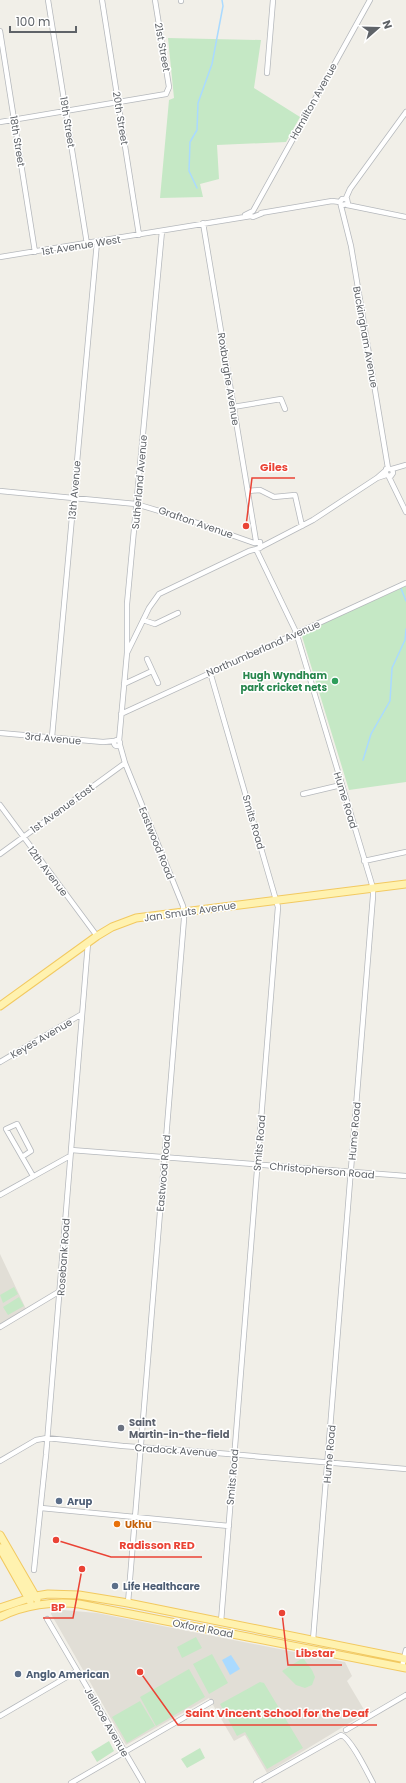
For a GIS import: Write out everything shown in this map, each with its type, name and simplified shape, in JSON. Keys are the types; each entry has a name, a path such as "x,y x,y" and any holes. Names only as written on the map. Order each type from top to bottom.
{"main road":[{"name":"Jan Smuts Avenue","path":"0,1006 97,936 136,918 276,899 406,884"},
{"path":"0,1536 32,1597 35,1606"},
{"path":"0,1548 32,1597"},
{"name":"Oxford Road","path":"0,1608 32,1597 48,1594 78,1595 128,1603 405,1659"},
{"name":"Oxford Road","path":"0,1617 48,1603 74,1603 404,1667"},
{"path":"126,1613 128,1603"},
{"path":"218,1631 221,1622"},
{"path":"307,1648 306,1642 314,1640 318,1650"},
{"path":"353,1657 354,1649"}],"street":[{"name":"19th Street","path":"48,0 67,110 87,244"},
{"name":"20th Street","path":"102,0 139,235"},
{"name":"21st Street","path":"119,102 166,94 169,87 155,0"},
{"path":"267,73 273,0"},
{"name":"Hamilton Avenue","path":"253,214 257,202 370,0"},
{"name":"18th Street","path":"0,31 35,252"},
{"path":"0,122 119,102"},
{"path":"345,202 351,188 406,112"},
{"name":"1st Avenue West","path":"0,257 87,244 332,201 345,202 356,206 406,217"},
{"name":"Buckingham Avenue","path":"345,202 345,214 390,472"},
{"name":"Roxburghe Avenue","path":"203,223 257,545 261,558 296,632"},
{"name":"Sutherland Avenue","path":"116,743 119,734 127,653 127,604 162,231"},
{"name":"13th Avenue","path":"52,737 97,242"},
{"path":"233,407 279,399 283,400 285,409"},
{"path":"127,653 156,597 162,592 257,545 268,542 302,526 377,478 406,465"},
{"path":"390,472 406,512"},
{"path":"248,491 260,490 274,498 295,494 302,526"},
{"name":"Grafton Avenue","path":"0,491 136,504 186,519 257,545"},
{"name":"Northumberland Avenue","path":"121,714 296,632 406,583"},
{"path":"143,620 155,624 178,613"},
{"name":"Hume Road","path":"296,632 373,888 314,1640"},
{"path":"147,659 158,683"},
{"path":"124,684 152,671"},
{"name":"Smits Road","path":"210,672 276,899 277,914 221,1622"},
{"name":"3rd Avenue","path":"0,733 116,743"},
{"name":"Eastwood Road","path":"116,743 122,754 184,912 142,1408 136,1517 128,1603"},
{"name":"1st Avenue East","path":"0,854 125,763"},
{"path":"303,794 341,785"},
{"name":"12th Avenue","path":"0,805 97,936"},
{"path":"364,861 406,852"},
{"name":"Rosebank Road","path":"34,1570 41,1508 60,1291 88,943"},
{"name":"Keyes Avenue","path":"0,1062 82,1014"},
{"path":"22,1157 32,1151 17,1124 6,1130 33,1176"},
{"name":"Christopherson Road","path":"71,1150 164,1156 351,1173 406,1176"},
{"path":"0,1195 70,1156"},
{"path":"0,1327 60,1291"},
{"name":"Cradock Avenue","path":"0,1461 34,1441 47,1438 234,1454 328,1464 406,1469"},
{"path":"41,1508 229,1526"},
{"name":"Jellicoe Avenue","path":"47,1619 143,1783"},
{"path":"404,1667 406,1650"},
{"path":"0,1716 77,1671"},
{"path":"346,1730 406,1695"},
{"path":"71,1783 211,1702"},
{"path":"256,1783 336,1736 342,1735 350,1742 373,1783"}],"shaded area":[{"path":"0,1254 26,1309 0,1325"},
{"path":"63,1610 97,1613 345,1662 352,1676 347,1681 366,1713 267,1773 245,1735 234,1741 209,1698 126,1745 51,1614 51,1611"}],"green space":[{"path":"168,38 261,40 254,88 300,117 286,142 217,145 219,179 200,184 203,197 160,198 169,100 174,98"},
{"path":"406,586 406,782 349,790 301,633"},
{"path":"14,1287 18,1294 3,1303 0,1295"},
{"path":"19,1297 24,1306 8,1315 3,1307"},
{"path":"196,1637 202,1648 182,1658 177,1647"},
{"path":"212,1654 228,1683 209,1694 193,1664"},
{"path":"303,1658 312,1670 315,1677 312,1685 305,1688 296,1685 282,1671"},
{"path":"189,1669 205,1697 156,1726 140,1697"},
{"path":"260,1682 264,1683 303,1748 267,1769 245,1732 237,1736 220,1704"},
{"path":"140,1701 155,1726 127,1743 112,1717"},
{"path":"109,1741 114,1751 97,1762 91,1752"},
{"path":"200,1748 205,1758 187,1768 181,1759"}],"water":[{"path":"231,1655 240,1669 230,1675 222,1660"}],"waterway":[{"path":"197,188 189,171 190,142 197,130 198,103 212,64 223,6 222,0"},
{"path":"400,586 406,601"},
{"path":"363,760 371,734 390,701 392,668 405,640 406,629"}],"place":[{"name":"Giles","path":"246,526"},
{"name":"Hugh Wyndham park cricket nets","path":"335,681"},
{"name":"Saint Martin-in-the-field","path":"121,1428"},
{"name":"Arup","path":"59,1501"},
{"name":"Ukhu","path":"117,1524"},
{"name":"Radisson RED","path":"56,1540"},
{"name":"BP","path":"82,1569"},
{"name":"Life Healthcare","path":"115,1586"},
{"name":"Libstar","path":"282,1613"},
{"name":"Saint Vincent School for the Deaf","path":"140,1672"},
{"name":"Anglo American","path":"18,1674"}]}
